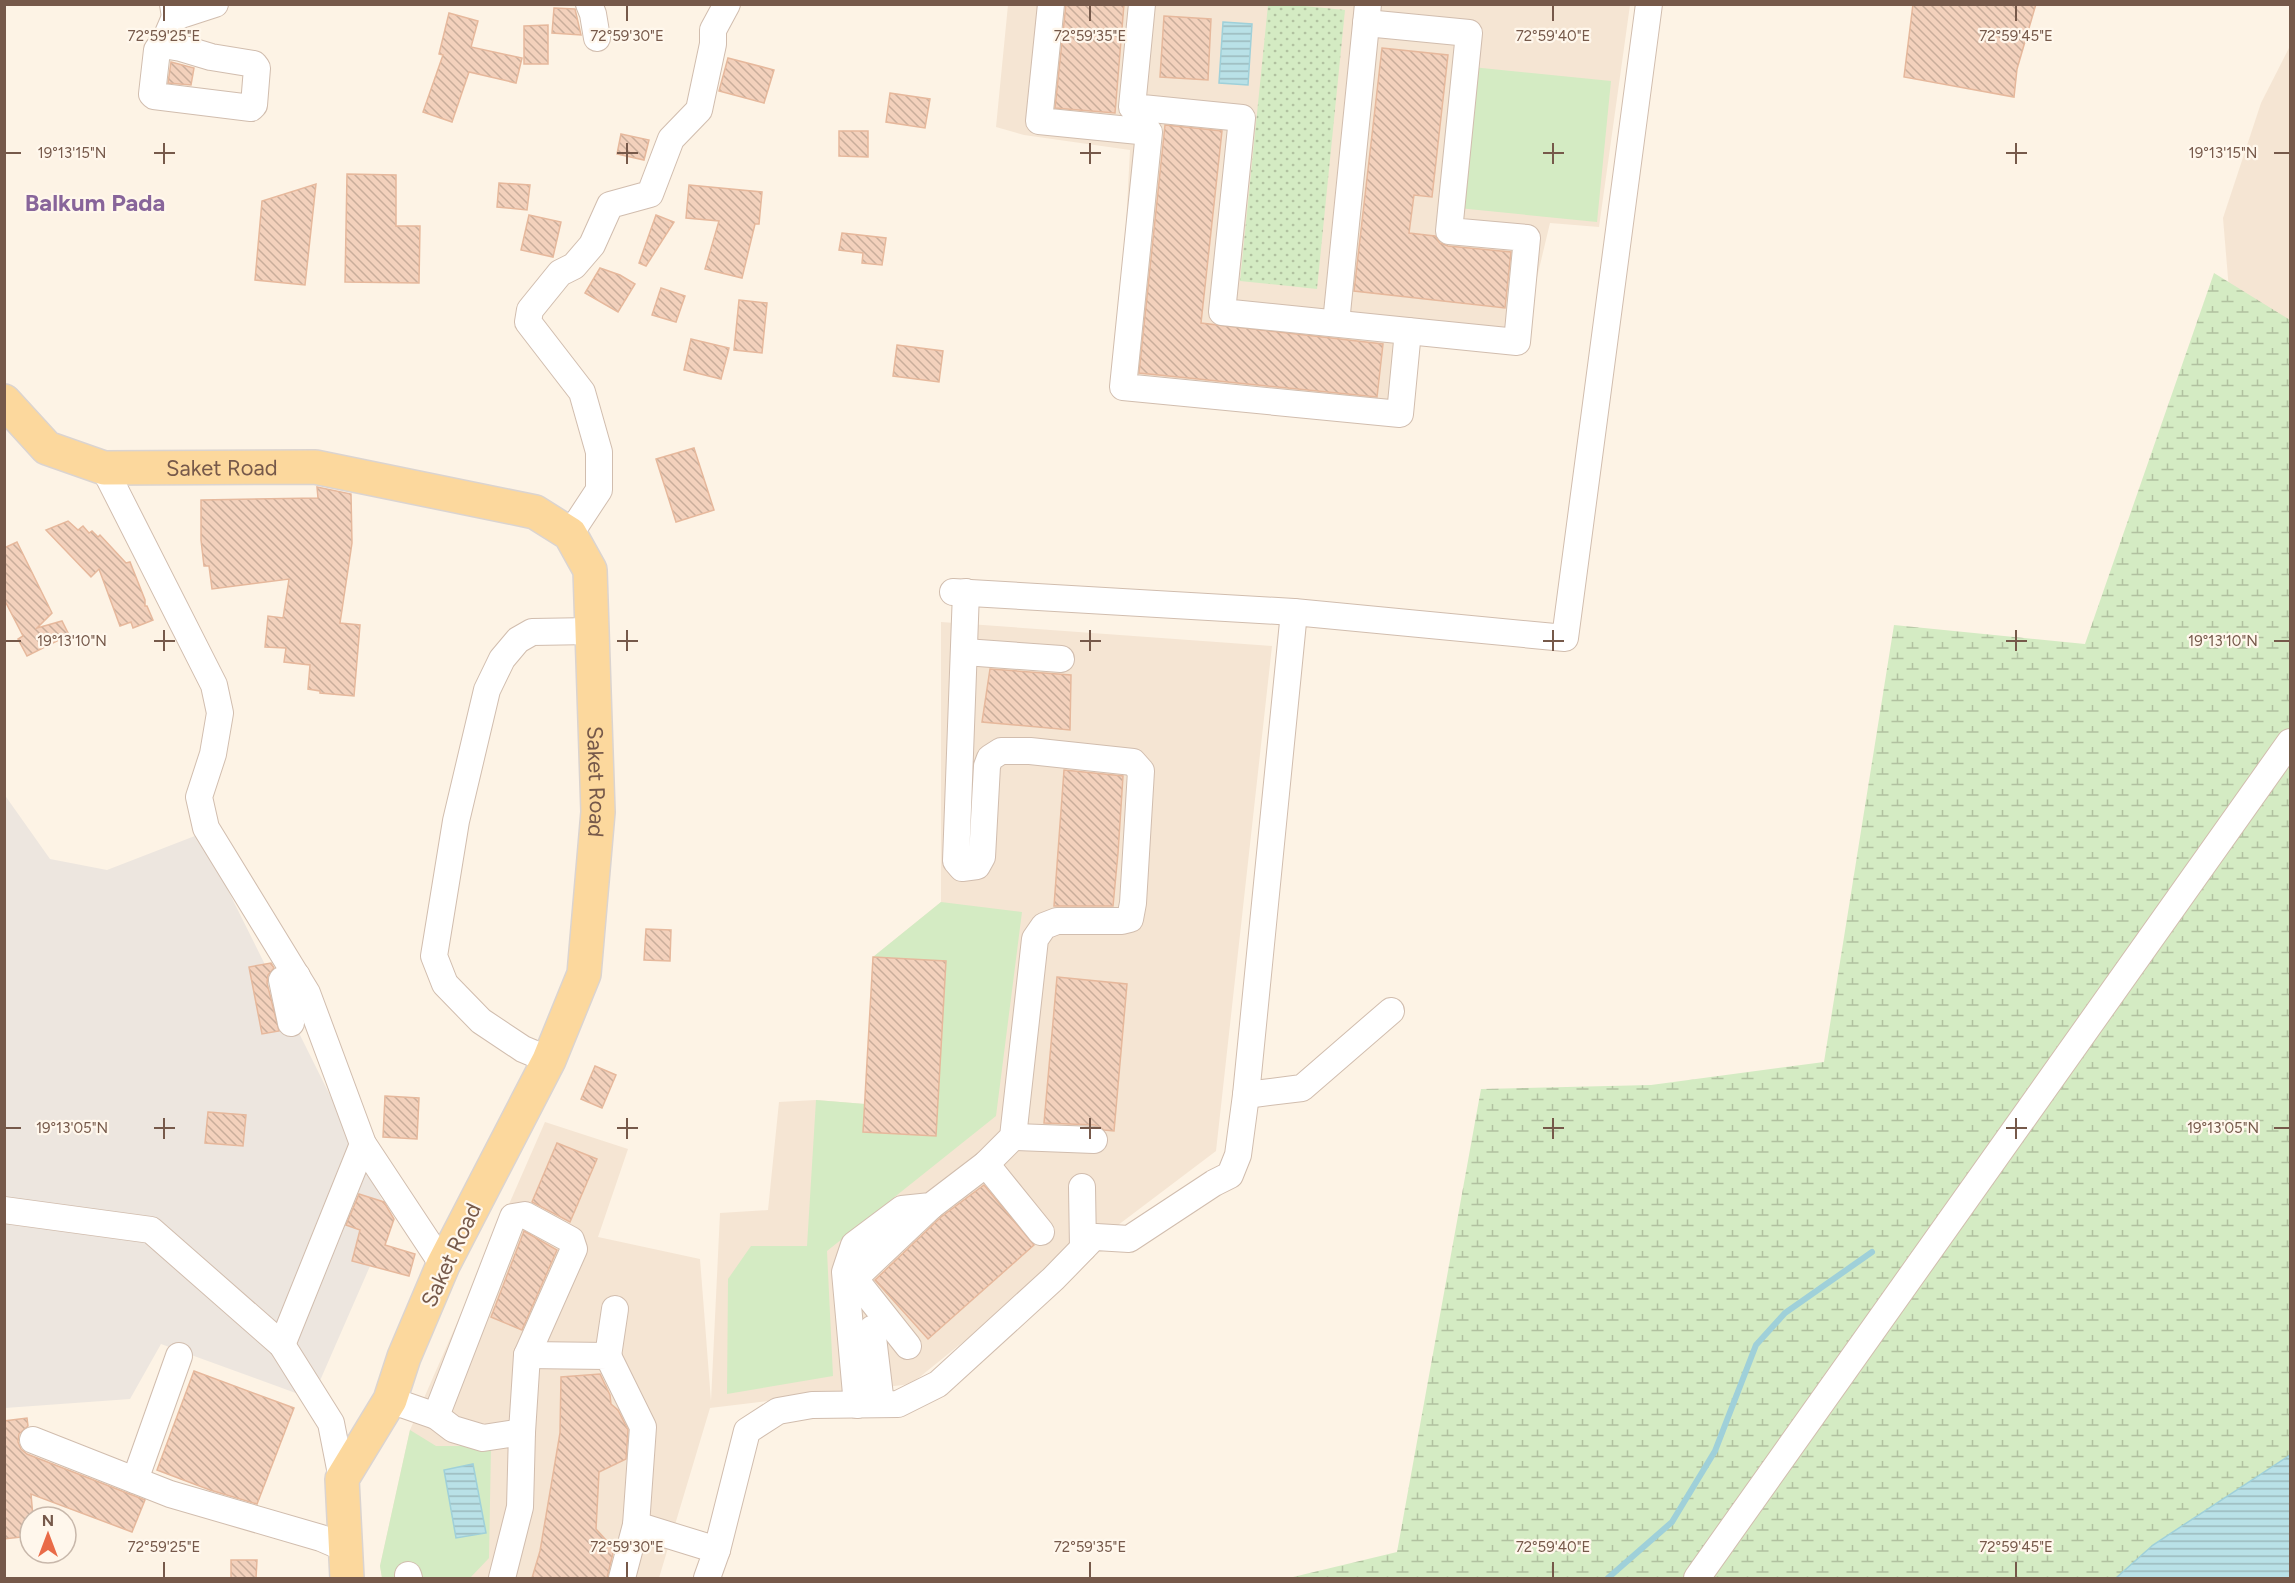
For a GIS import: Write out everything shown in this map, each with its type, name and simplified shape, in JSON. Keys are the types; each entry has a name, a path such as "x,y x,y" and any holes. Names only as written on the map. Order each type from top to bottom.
{"main road":[{"name":"Saket Road","path":"4,401 47,448 104,468 315,467 535,512 570,534 590,570 598,812 584,974 549,1060 443,1265 404,1357 390,1400 342,1479"},
{"path":"342,1479 345,1563"}],"street":[{"path":"163,45 174,11 215,4"},
{"path":"589,4 597,38"},
{"path":"570,534 599,490 599,452 582,392 528,322 530,310 560,273 574,266 592,245 610,205 650,194 671,140 699,110 713,44 713,30 727,4"},
{"path":"1051,4 1040,121 1149,132 1123,387 1400,414 1408,331"},
{"path":"1142,4 1132,107 1242,118 1222,312 1517,342 1527,238 1449,231 1468,33 1367,14 1336,323"},
{"path":"908,1346 858,1283 859,1274 932,1206 986,1164 1013,1137 1035,939 1044,926 1057,921 1131,919 1140,814 1141,771 1133,762 1030,751 1001,751 990,758 987,766 982,857 977,866 962,868 956,861 965,652 960,592 1294,612 1565,638 1649,4"},
{"path":"104,468 214,685 220,713 213,754 199,797 206,828 288,979 291,1023"},
{"path":"707,1578 717,1550 747,1431 778,1411 812,1406 898,1404 938,1384 1096,1237 1129,1239 1214,1183 1230,1175 1238,1155 1246,1095 1294,612"},
{"path":"549,1060 523,1048 481,1021 445,984 434,956 456,821 487,690 497,669 502,659 518,640 532,632 592,630"},
{"path":"965,652 1061,659"},
{"path":"1697,1578 2290,742"},
{"path":"288,979 307,993 363,1144 443,1265"},
{"path":"1246,1095 1302,1088 1391,1011"},
{"path":"1013,1137 1094,1140"},
{"path":"282,1345 363,1144"},
{"path":"986,1164 1041,1232"},
{"path":"1082,1187 1083,1248"},
{"path":"869,1404 845,1272 854,1245 902,1209 932,1206"},
{"path":"4,1210 151,1230 282,1345 331,1423 342,1479"},
{"path":"436,1416 513,1217 525,1215 571,1240 574,1249 527,1355 520,1507 502,1578"},
{"path":"615,1309 608,1356 643,1427 636,1525 622,1578"},
{"path":"869,1404 872,1329"},
{"path":"527,1355 608,1356"},
{"path":"135,1480 179,1356"},
{"path":"390,1400 436,1416 453,1429 483,1438 522,1432"},
{"path":"33,1440 170,1494 321,1538 345,1563"},
{"path":"636,1525 717,1550"}],"shaded area":[{"path":"1008,5 1630,5 1599,227 1550,223 1519,353 1415,344 1407,423 1117,397 1130,150 1024,135 996,127"},
{"path":"2290,46 2290,363 2229,290 2223,218 2261,103"},
{"path":"941,622 1272,646 1216,1151 911,1384 710,1408 659,1578 382,1578 380,1566 410,1430 545,1122 628,1149 598,1237 700,1259 711,1401 720,1213 768,1210 779,1102 816,1100 865,1104 873,957 941,902"},
{"path":"4,794 50,859 107,870 200,834 391,1218 312,1399 161,1344 130,1399 5,1408"}],"green space":[{"path":"1268,5 1345,10 1317,289 1240,281"},
{"path":"1472,67 1611,81 1597,222 1458,208"},
{"path":"2214,273 2290,320 2290,1455 2153,1545 2116,1578 1289,1578 1397,1552 1481,1089 1651,1085 1824,1062 1894,625 2085,644"},
{"path":"941,902 1022,912 996,1116 827,1251 833,1376 727,1394 728,1279 751,1246 807,1246 816,1100 865,1104 873,957"},
{"path":"410,1430 436,1446 491,1446 489,1558 470,1578 382,1578 380,1566"}],"water":[{"path":"1223,22 1252,24 1248,85 1219,83"},
{"path":"2290,1455 2290,1578 2116,1578 2153,1545"},
{"path":"473,1464 486,1533 456,1538 444,1470"}],"building":[{"path":"1066,4 1124,4 1115,113 1055,108"},
{"path":"1913,4 2036,4 2017,69 2014,97 1904,77"},
{"path":"554,8 575,9 581,35 552,33"},
{"path":"449,13 478,21 471,47 522,58 516,83 469,72 452,122 423,112 443,55 439,54"},
{"path":"1164,16 1211,19 1208,80 1160,77"},
{"path":"548,25 548,64 524,64 524,26"},
{"path":"1382,48 1448,55 1432,197 1414,195 1409,233 1435,236 1440,243 1448,246 1511,252 1505,308 1354,291"},
{"path":"728,58 774,70 764,103 719,91"},
{"path":"171,62 194,68 191,85 168,83"},
{"path":"890,93 930,99 925,128 886,122"},
{"path":"1165,125 1222,131 1201,323 1383,344 1377,397 1139,373"},
{"path":"839,131 868,131 868,157 839,156"},
{"path":"621,134 649,140 644,160 617,154"},
{"path":"347,174 396,175 396,226 420,226 419,283 345,282"},
{"path":"499,183 530,185 527,210 497,207"},
{"path":"316,184 305,285 255,280 262,201"},
{"path":"689,185 762,192 759,224 755,224 742,278 705,269 719,221 686,218"},
{"path":"529,215 561,222 553,257 521,250"},
{"path":"656,215 674,222 646,266 639,263"},
{"path":"842,233 886,238 882,265 862,263 863,253 839,250"},
{"path":"600,268 620,275 635,284 618,312 585,293"},
{"path":"661,288 685,296 676,322 652,315"},
{"path":"739,300 767,303 762,353 734,350"},
{"path":"691,339 729,348 721,379 684,370"},
{"path":"897,345 943,351 939,382 893,376"},
{"path":"694,448 714,510 676,522 656,459"},
{"path":"317,487 351,494 352,543 340,623 360,625 354,696 320,693 320,691 308,689 310,665 284,662 286,648 265,647 268,616 283,618 289,579 212,589 209,566 204,566 201,540 201,500 318,498"},
{"path":"68,521 78,530 83,526 89,533 92,531 98,537 100,535 126,563 130,562 145,600 145,606 153,620 133,628 131,622 120,626 99,569 91,577 46,530"},
{"path":"17,542 52,613 37,628 62,621 69,635 27,656 18,639 23,636 4,599 4,548"},
{"path":"990,669 1071,675 1070,730 982,722"},
{"path":"1064,770 1123,776 1113,906 1054,906"},
{"path":"646,929 671,930 670,961 644,960"},
{"path":"873,957 946,961 936,1136 863,1132"},
{"path":"271,963 274,968 268,975 267,983 279,1031 262,1034 249,967"},
{"path":"1057,977 1127,984 1114,1131 1104,1130 1095,1125 1044,1123"},
{"path":"595,1066 616,1075 602,1108 581,1099"},
{"path":"385,1096 419,1098 417,1139 383,1137"},
{"path":"208,1112 246,1115 243,1146 205,1143"},
{"path":"557,1143 597,1159 570,1222 532,1202"},
{"path":"984,1185 1034,1245 928,1339 875,1280 941,1217"},
{"path":"359,1194 384,1202 394,1219 385,1245 415,1254 409,1276 352,1261 360,1230 346,1225"},
{"path":"524,1231 557,1250 522,1330 491,1317"},
{"path":"194,1371 294,1408 257,1504 210,1490 157,1470"},
{"path":"600,1374 610,1395 611,1404 618,1410 628,1430 626,1459 599,1472 596,1529 614,1549 607,1578 532,1578 540,1551 560,1433 561,1377"},
{"path":"27,1418 28,1426 19,1434 18,1442 27,1454 145,1500 132,1532 78,1512 78,1505 60,1505 31,1494 32,1505 18,1505 18,1537 4,1539 4,1421"},
{"path":"231,1560 257,1560 256,1578 231,1578"}],"waterway":[{"path":"1608,1578 1672,1522 1715,1451 1756,1345 1785,1313 1872,1252"}],"district":[{"name":"Balkum Pada","path":"95,202"}]}
